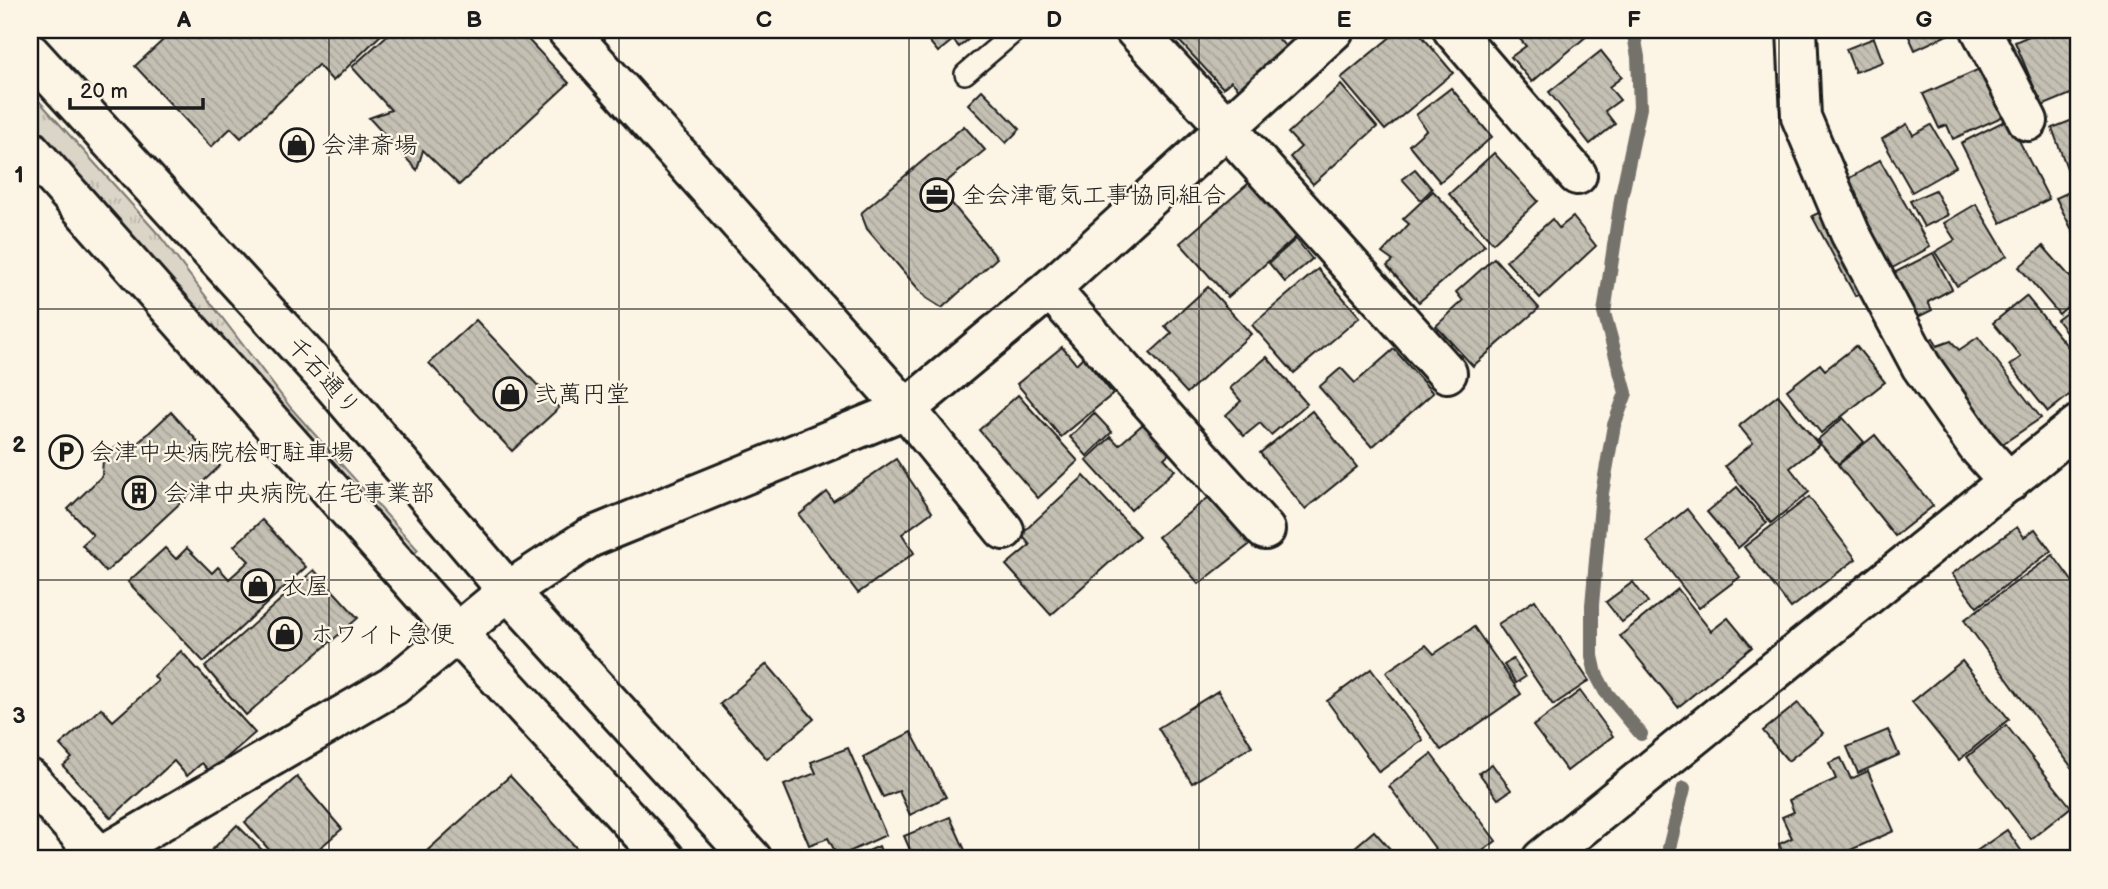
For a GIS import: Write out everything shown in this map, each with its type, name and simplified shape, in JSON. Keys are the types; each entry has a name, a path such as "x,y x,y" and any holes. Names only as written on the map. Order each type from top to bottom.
{"street":[{"path":"566,30 906,409 1004,530"},
{"path":"1135,30 1227,128 1447,373"},
{"path":"30,779 100,858 393,686 508,591 589,538 906,409 1050,289 1334,30"},
{"path":"1453,30 1577,175"},
{"path":"1797,30 1801,117 1850,233 1921,366 1977,446 2009,482"},
{"path":"1981,30 2028,121"},
{"name":"千石通り","path":"30,53 334,386 508,591 752,859"},
{"path":"30,150 458,634 665,859"},
{"path":"1050,289 1265,530"},
{"path":"1542,859 2078,425"}],"lane":[{"path":"965,74 1017,30"}],"green space":[{"path":"30,91 159,235 291,408 418,550 415,553 30,126"}],"building":[{"path":"174,30 386,30 333,81 318,65 241,138 231,128 211,147 135,66"},
{"path":"393,30 519,30 569,83 459,185 423,150 417,170 369,118 391,110 352,67"},
{"path":"920,30 980,30 959,47 953,40 938,52"},
{"path":"1169,30 1276,30 1273,33 1287,48 1241,91 1231,81 1223,88"},
{"path":"1399,30 1417,30 1453,73 1385,130 1341,78"},
{"path":"1512,30 1594,30 1532,82 1511,57 1526,46"},
{"path":"1906,30 1958,30 1915,50"},
{"path":"2043,30 2078,30 2078,91 2042,106 2015,42"},
{"path":"1874,38 1883,62 1855,72 1846,49"},
{"path":"1601,51 1622,77 1609,87 1620,100 1605,111 1615,124 1590,144 1549,92"},
{"path":"1984,67 2006,115 1953,139 1947,125 1939,128 1923,94"},
{"path":"1341,85 1377,127 1313,184 1290,157 1301,147 1288,133"},
{"path":"1451,88 1492,137 1440,182 1409,145 1426,130 1416,115"},
{"path":"982,90 1020,129 1006,143 968,104"},
{"path":"2078,118 2078,167 2068,171 2052,128"},
{"path":"2008,119 2049,199 2001,223 1961,143"},
{"path":"1907,124 1913,135 1931,125 1956,167 1912,192 1882,139"},
{"path":"964,126 985,150 939,188 997,258 942,308 926,298 867,229 861,213"},
{"path":"1494,153 1538,201 1493,243 1449,194"},
{"path":"1880,160 1930,247 1887,271 1838,185"},
{"path":"1415,169 1432,189 1421,200 1402,179"},
{"path":"1249,183 1296,237 1228,297 1180,243"},
{"path":"2078,188 2078,242 2056,198"},
{"path":"1935,190 1948,215 1924,227 1910,201"},
{"path":"1433,191 1485,245 1419,302 1387,266 1393,261 1382,253 1409,224 1403,219"},
{"path":"1976,204 2007,256 1957,286 1935,252 1955,240 1944,223"},
{"path":"1829,208 1871,288 1855,296 1812,216"},
{"path":"1573,217 1596,246 1540,298 1506,261 1552,219 1559,228"},
{"path":"1296,239 1312,259 1285,282 1269,263"},
{"path":"2043,246 2078,286 2078,297 2059,314 2019,267"},
{"path":"1933,253 1952,289 1928,302 1932,310 1910,321 1886,277"},
{"path":"1494,258 1539,308 1473,366 1436,326 1463,301 1456,292"},
{"path":"1318,269 1360,317 1294,373 1252,325"},
{"path":"1208,287 1251,334 1187,393 1150,353 1172,333 1165,326"},
{"path":"2026,296 2078,359 2078,388 2048,412 2010,365 2021,357 1993,323"},
{"path":"2078,304 2078,347 2057,320"},
{"path":"476,320 559,408 512,451 429,363"},
{"path":"1978,337 2041,418 1992,451 1921,347 1933,338 1937,346 1951,341 1959,350"},
{"path":"1856,346 1885,382 1821,433 1787,390 1820,364 1825,370"},
{"path":"1062,347 1076,364 1083,357 1113,394 1061,437 1017,384"},
{"path":"1394,349 1433,393 1372,447 1319,387 1341,368 1355,383"},
{"path":"1267,357 1307,404 1271,435 1260,423 1244,436 1226,415 1241,401 1230,388"},
{"path":"1018,395 1078,461 1038,498 979,430"},
{"path":"1778,395 1819,445 1790,468 1809,492 1771,523 1725,466 1753,443 1739,426"},
{"path":"1312,411 1357,467 1305,509 1260,453"},
{"name":"会津中央病院 在宅事業部","path":"171,412 220,466 106,572 82,545 93,535 68,509 102,476 103,459 120,443 137,444"},
{"path":"1094,413 1112,432 1087,456 1070,437"},
{"path":"1843,418 1864,442 1838,464 1817,440"},
{"path":"1143,424 1170,453 1164,458 1175,470 1131,510 1086,460 1111,437 1119,445"},
{"path":"1875,435 1933,506 1895,536 1838,465"},
{"path":"896,459 932,512 902,534 914,553 858,593 799,515 827,492 833,501"},
{"path":"1084,476 1139,536 1051,615 1006,565 1030,545 1021,534"},
{"path":"1737,487 1767,523 1738,548 1707,512"},
{"path":"1213,494 1254,541 1199,584 1158,537"},
{"path":"1809,497 1856,559 1791,608 1744,547"},
{"path":"1687,509 1740,577 1699,608 1647,541"},
{"path":"262,520 306,567 204,662 128,582 165,548 176,559 187,548 212,573 218,567 229,579 249,561 234,546"},
{"path":"2017,527 2024,537 2035,529 2051,551 1977,607 1952,574"},
{"path":"2053,555 2078,589 2078,776 1964,620"},
{"path":"314,570 358,618 246,715 205,667"},
{"path":"1633,582 1648,602 1622,622 1606,602"},
{"path":"1678,589 1711,631 1728,618 1752,647 1678,707 1620,636"},
{"path":"1535,600 1589,681 1553,705 1498,624"},
{"path":"1474,627 1521,694 1441,750 1386,672 1426,645 1434,654"},
{"path":"181,651 255,733 210,772 202,763 187,776 174,761 111,818 63,766 72,758 60,745 101,708 113,721 158,681 154,676"},
{"path":"1513,659 1525,677 1516,683 1504,665"},
{"path":"1962,661 2009,719 1959,760 1912,702"},
{"path":"767,664 814,719 767,759 720,704"},
{"path":"1371,669 1423,740 1379,772 1327,701"},
{"path":"1218,691 1252,746 1192,783 1158,728"},
{"path":"1580,691 1613,736 1567,771 1533,726"},
{"path":"1798,703 1823,733 1788,761 1763,731"},
{"path":"2006,725 2071,807 2031,839 1967,757"},
{"path":"1888,730 1899,755 1858,773 1847,747"},
{"path":"911,732 946,797 910,815 899,791 883,797 863,757"},
{"path":"848,748 886,835 838,857 828,838 809,845 784,785 816,773 811,762"},
{"path":"1431,754 1496,841 1472,859 1443,859 1389,786"},
{"path":"1841,758 1851,779 1868,771 1894,831 1830,859 1785,859 1779,844 1792,838 1782,817 1794,812 1789,800 1836,779 1829,763"},
{"path":"1492,764 1511,790 1498,799 1479,773"},
{"path":"510,776 582,854 576,859 418,859"},
{"path":"297,777 342,829 307,859 277,859 245,822"},
{"path":"950,817 969,859 914,859 904,836"},
{"path":"237,825 271,859 214,859 208,854"},
{"path":"2007,830 2027,859 1965,859"},
{"path":"1374,831 1399,859 1341,859"},
{"path":"879,846 884,859 851,859"}],"waterway":[{"path":"1633,30 1638,57 1640,108 1621,199 1604,313 1626,393 1614,425 1602,493 1592,605 1592,656 1596,674 1605,691 1641,734"},
{"path":"1672,859 1669,848 1684,788"}],"place":[{"name":"会津斎場","path":"297,145"},
{"name":"全会津電気工事協同組合","path":"937,195"},
{"name":"弐萬円堂","path":"510,394"},
{"name":"会津中央病院桧町駐車場","path":"66,452"},
{"name":"会津中央病院 在宅事業部","path":"139,493"},
{"name":"衣屋","path":"258,586"},
{"name":"ホワイト急便","path":"285,634"}]}
